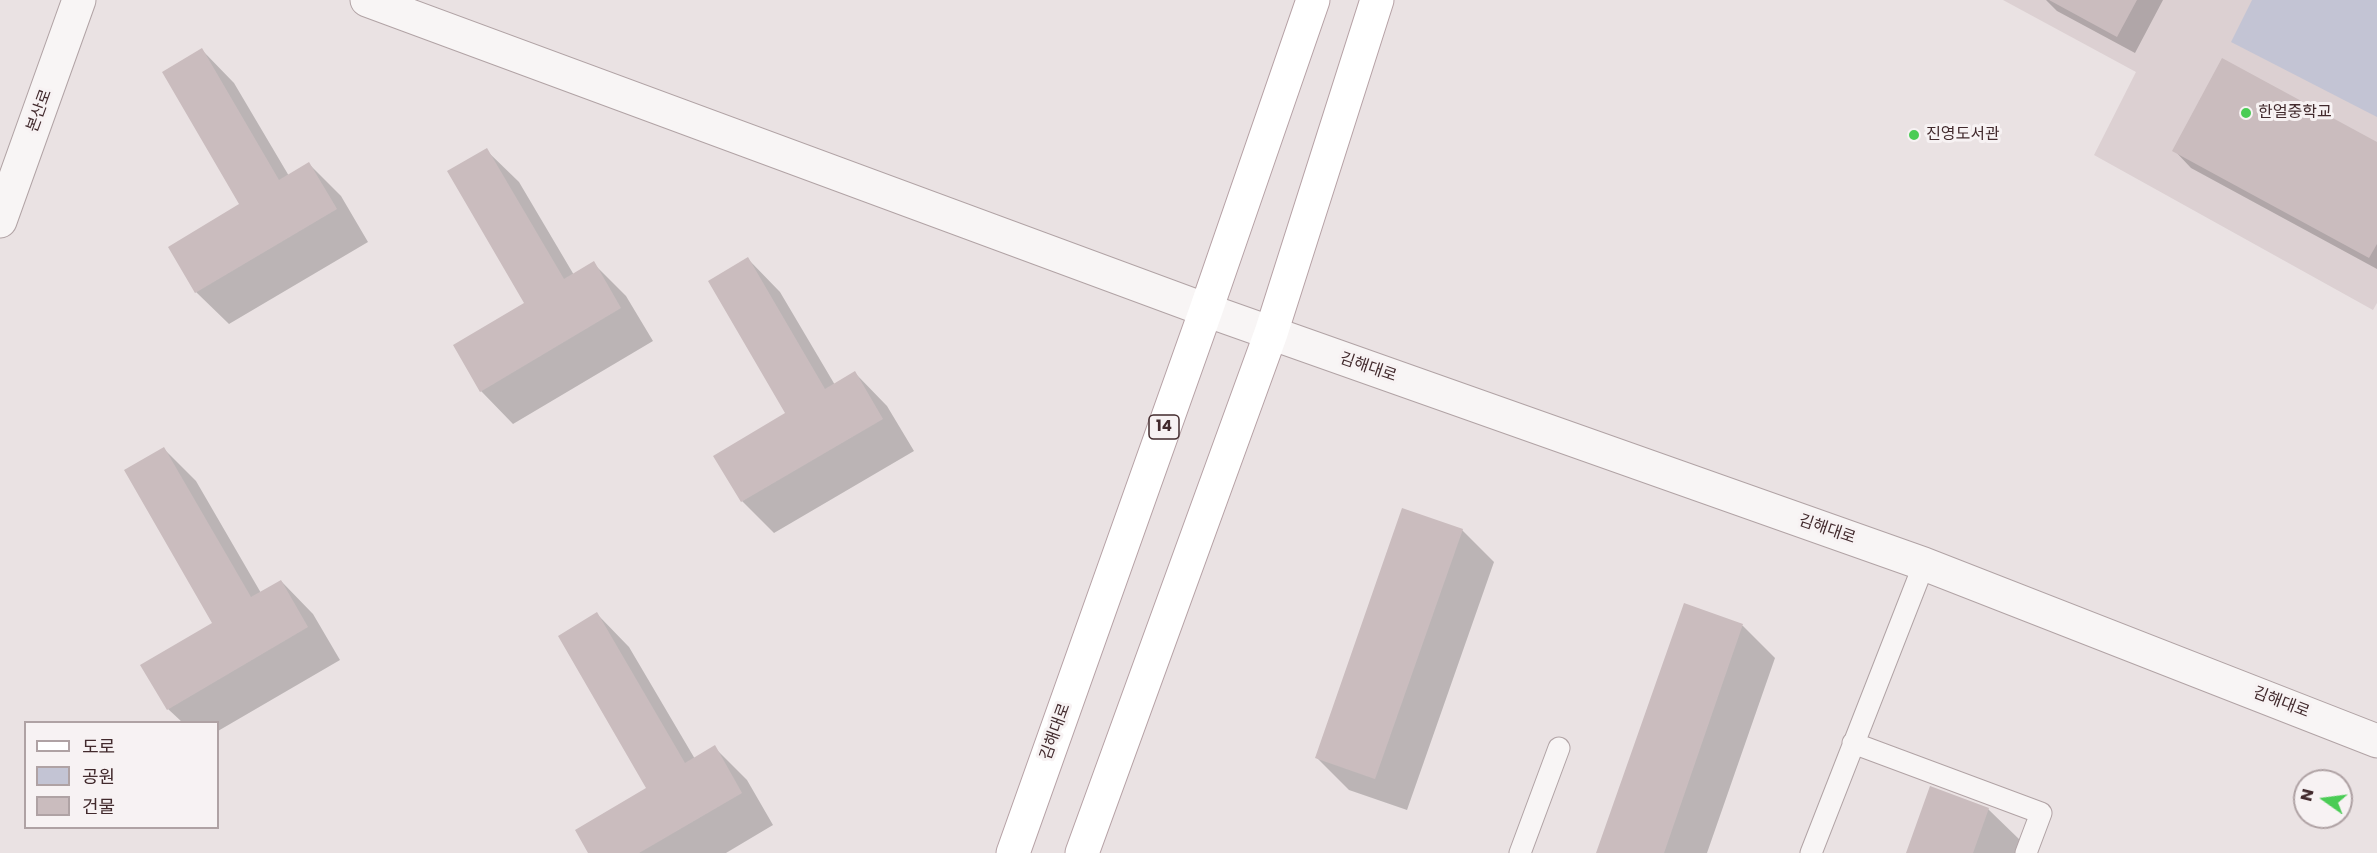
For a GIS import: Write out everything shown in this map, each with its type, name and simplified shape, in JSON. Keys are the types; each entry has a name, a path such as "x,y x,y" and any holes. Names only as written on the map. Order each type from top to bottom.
{"main road":[{"name":"김해대로","path":"1013,853 1206,310 1313,0"},
{"path":"1082,853 1271,333 1377,0"}],"street":[{"name":"본산로","path":"0,221 79,0"},
{"name":"김해대로","path":"367,0 1206,310 1924,564 2377,741"}],"lane":[{"path":"1810,853 1924,564"},
{"path":"1853,743 2041,813 2026,853"},
{"path":"1520,853 1559,748"}],"shaded area":[{"name":"한얼중학교","path":"2003,0 2377,0 2377,303 2373,310 2094,155 2136,72"}],"green space":[{"path":"2252,0 2377,0 2377,117 2231,42"}],"building":[{"path":"2049,0 2137,0 2117,37"},
{"path":"202,48 279,180 309,162 337,209 195,293 168,247 239,204 162,72"},
{"path":"2222,58 2377,142 2377,244 2369,258 2172,151"},
{"path":"487,148 564,279 594,261 621,308 480,392 453,345 524,303 447,171"},
{"path":"748,257 825,389 855,371 883,419 741,502 713,456 785,413 708,281"},
{"path":"164,447 251,597 281,580 308,627 167,710 140,665 212,623 124,470"},
{"path":"1402,508 1463,529 1375,779 1315,758"},
{"path":"1684,603 1743,624 1664,853 1596,853"},
{"path":"597,612 685,763 715,745 742,793 639,853 588,853 575,830 646,788 558,636"},
{"path":"1930,786 1989,808 1973,853 1906,853"}],"place":[{"name":"한얼중학교","path":"2246,113"},
{"name":"진영도서관","path":"1914,135"}]}
